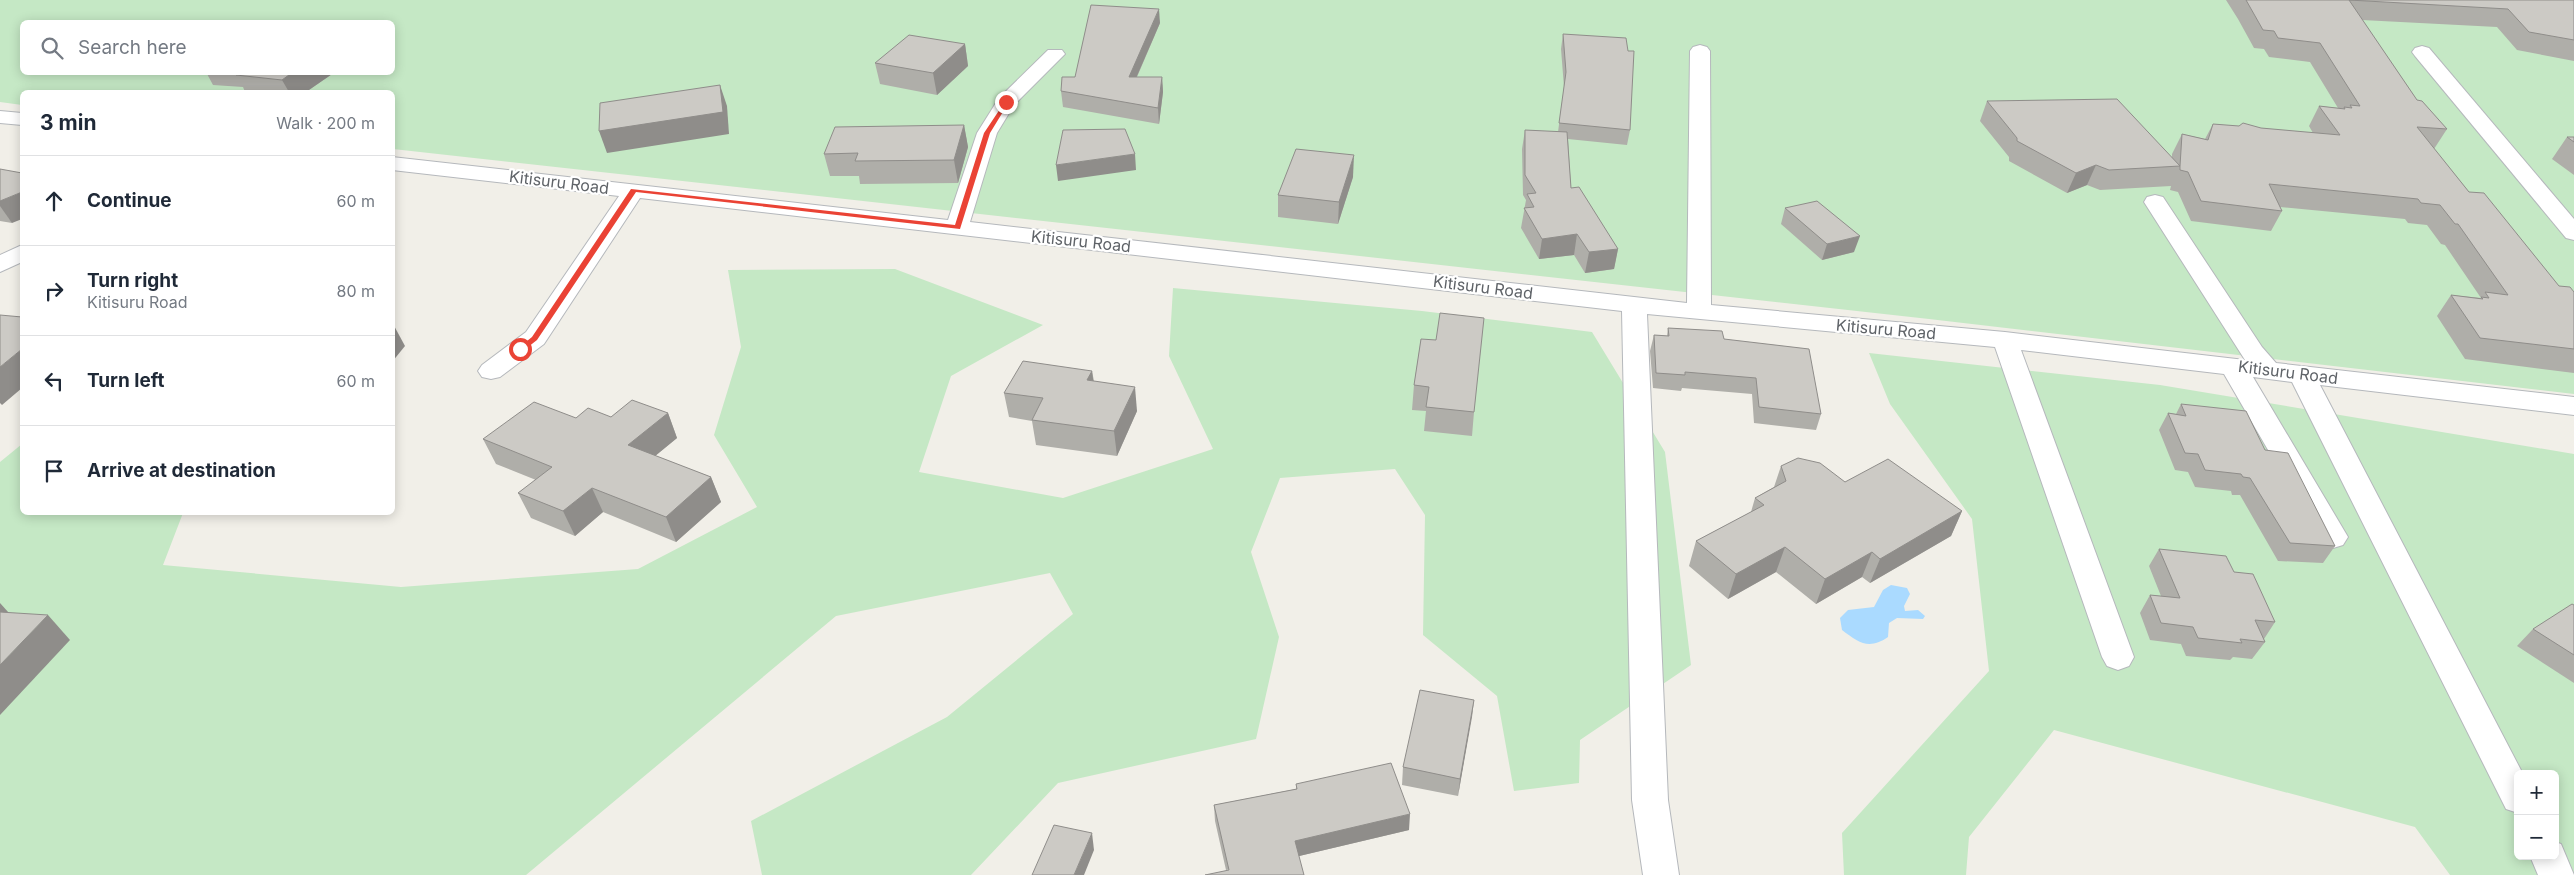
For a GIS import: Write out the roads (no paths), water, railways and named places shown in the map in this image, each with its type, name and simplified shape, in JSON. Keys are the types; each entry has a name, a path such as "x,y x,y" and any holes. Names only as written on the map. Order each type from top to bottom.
{"street":[{"path":"1699,311 1700,51"},
{"path":"2422,52 2574,233"},
{"path":"957,227 987,133 1006,102 1055,54"},
{"path":"0,117 20,120"},
{"name":"Kitisuru Road","path":"395,163 1634,305 2005,340 2574,406"},
{"path":"491,371 508,355 535,338 634,190"},
{"path":"2155,202 2253,353 2268,370"},
{"path":"0,265 20,253"},
{"path":"1634,305 1650,800 1661,875"},
{"path":"2005,340 2118,657"},
{"path":"2233,366 2333,537"},
{"path":"2301,374 2514,790"},
{"path":"2550,860 2557,875"}],"water":[{"path":"1891,585 1907,588 1910,594 1904,606 1905,611 1918,610 1925,616 1923,619 1897,618 1889,623 1888,637 1870,644 1859,641 1842,630 1840,618 1848,610 1874,607 1883,590"}]}
